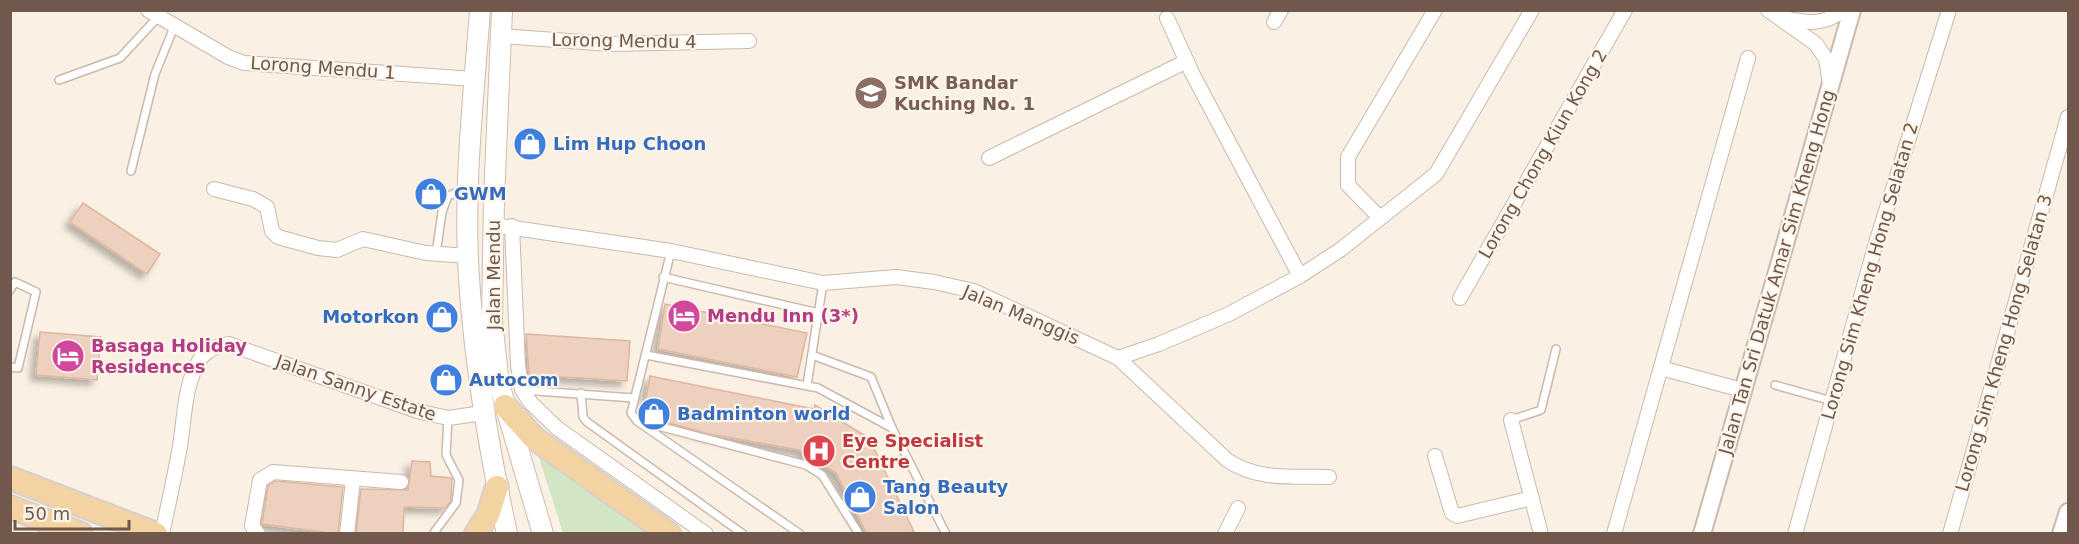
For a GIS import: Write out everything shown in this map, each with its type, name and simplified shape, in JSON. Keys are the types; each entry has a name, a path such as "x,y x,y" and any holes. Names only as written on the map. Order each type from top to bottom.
{"main road":[{"name":"Jalan Mendu","path":"480,10 469,189 468,256 483,413 507,534"},
{"name":"Jalan Mendu","path":"502,10 500,36 503,225 492,321 499,384 543,534"},
{"path":"505,405 543,445 669,534"},
{"path":"16,480 156,534"},
{"path":"476,534 488,515 497,487"},
{"path":"11,510 81,534"}],"street":[{"path":"1379,217 1348,185 1348,157 1435,10"},
{"path":"1118,358 1159,345 1229,314 1300,276 1340,250 1436,174 1532,10"},
{"name":"Lorong Chong Kiun Kong 2","path":"1460,298 1625,10"},
{"path":"1772,14 1807,23 1827,22 1843,10"},
{"name":"Jalan Tan Sri Datuk Amar Sim Kheng Hong","path":"1701,534 1852,10"},
{"name":"Lorong Sim Kheng Hong Selatan 2","path":"1795,534 1876,243 1949,10"},
{"name":"Lorong Mendu 1","path":"152,14 244,63 475,79"},
{"path":"1772,14 1816,44 1826,59 1830,86"},
{"path":"1167,18 1187,61 1300,276"},
{"name":"Lorong Mendu 4","path":"500,36 610,44 749,41"},
{"path":"1614,534 1748,57"},
{"path":"989,158 1187,61"},
{"name":"Lorong Sim Kheng Hong Selatan 3","path":"1950,534 2068,117"},
{"path":"214,189 253,199 267,207 272,231 278,237 337,250 363,239 436,254 468,256"},
{"path":"503,225 522,390 531,403 557,428 706,534"},
{"name":"Jalan Manggis","path":"503,225 670,251 824,283 896,278 934,282 974,291 1118,358 1227,460 1245,472 1262,475 1329,477"},
{"name":"Jalan Sanny Estate","path":"162,534 180,450 187,397 195,368 202,356 213,347 229,344 417,411 448,418 483,413"},
{"path":"1661,368 1742,390"},
{"path":"1511,420 1541,534"},
{"path":"1435,456 1452,513 1457,516 1533,498"},
{"path":"258,534 252,526 260,480 273,472 401,482"},
{"path":"11,510 16,480"},
{"path":"347,534 353,480"},
{"path":"1225,534 1238,508"},
{"path":"2061,534 2068,512"}],"lane":[{"path":"59,80 120,58 152,14"},
{"path":"131,171 154,74 174,27"},
{"path":"436,254 442,212 448,196 469,189"},
{"path":"670,251 631,412 638,421 800,534"},
{"path":"663,277 819,313"},
{"path":"10,290 15,282 36,292 18,368 10,367"},
{"path":"807,385 824,283"},
{"path":"1511,420 1541,410 1556,349"},
{"path":"646,355 807,385 826,392 892,428"},
{"path":"812,355 871,377 892,428 946,534"},
{"path":"1775,385 1832,401"},
{"path":"522,390 634,398"},
{"path":"581,393 583,417 587,422 743,534"},
{"path":"433,534 456,502 459,480 446,455 448,418"},
{"path":"638,421 806,465 822,476 859,534"}],"green space":[{"path":"536,448 655,533 563,533"}],"building":[{"path":"83,203 160,254 147,274 70,222"},
{"path":"665,304 807,333 797,377 658,349"},
{"name":"Basaga Holiday Residences","path":"40,332 101,337 97,380 36,375"},
{"path":"526,334 630,341 627,381 529,375"},
{"path":"650,376 814,409 815,405 869,438 915,534 867,534 836,473 799,450 709,434 643,416"},
{"path":"412,461 430,462 431,476 452,478 451,501 445,508 404,507 403,534 356,534 361,489 408,490"},
{"path":"275,481 343,487 338,534 262,524 268,486"}],"place":[{"name":"SMK Bandar Kuching No. 1","path":"871,93"},
{"name":"Lim Hup Choon","path":"530,144"},
{"name":"GWM","path":"431,194"},
{"name":"Mendu Inn (3*)","path":"684,316"},
{"name":"Motorkon","path":"442,317"},
{"name":"Basaga Holiday Residences","path":"68,356"},
{"name":"Autocom","path":"446,380"},
{"name":"Badminton world","path":"654,414"},
{"name":"Eye Specialist Centre","path":"819,451"},
{"name":"Tang Beauty Salon","path":"860,497"}]}
